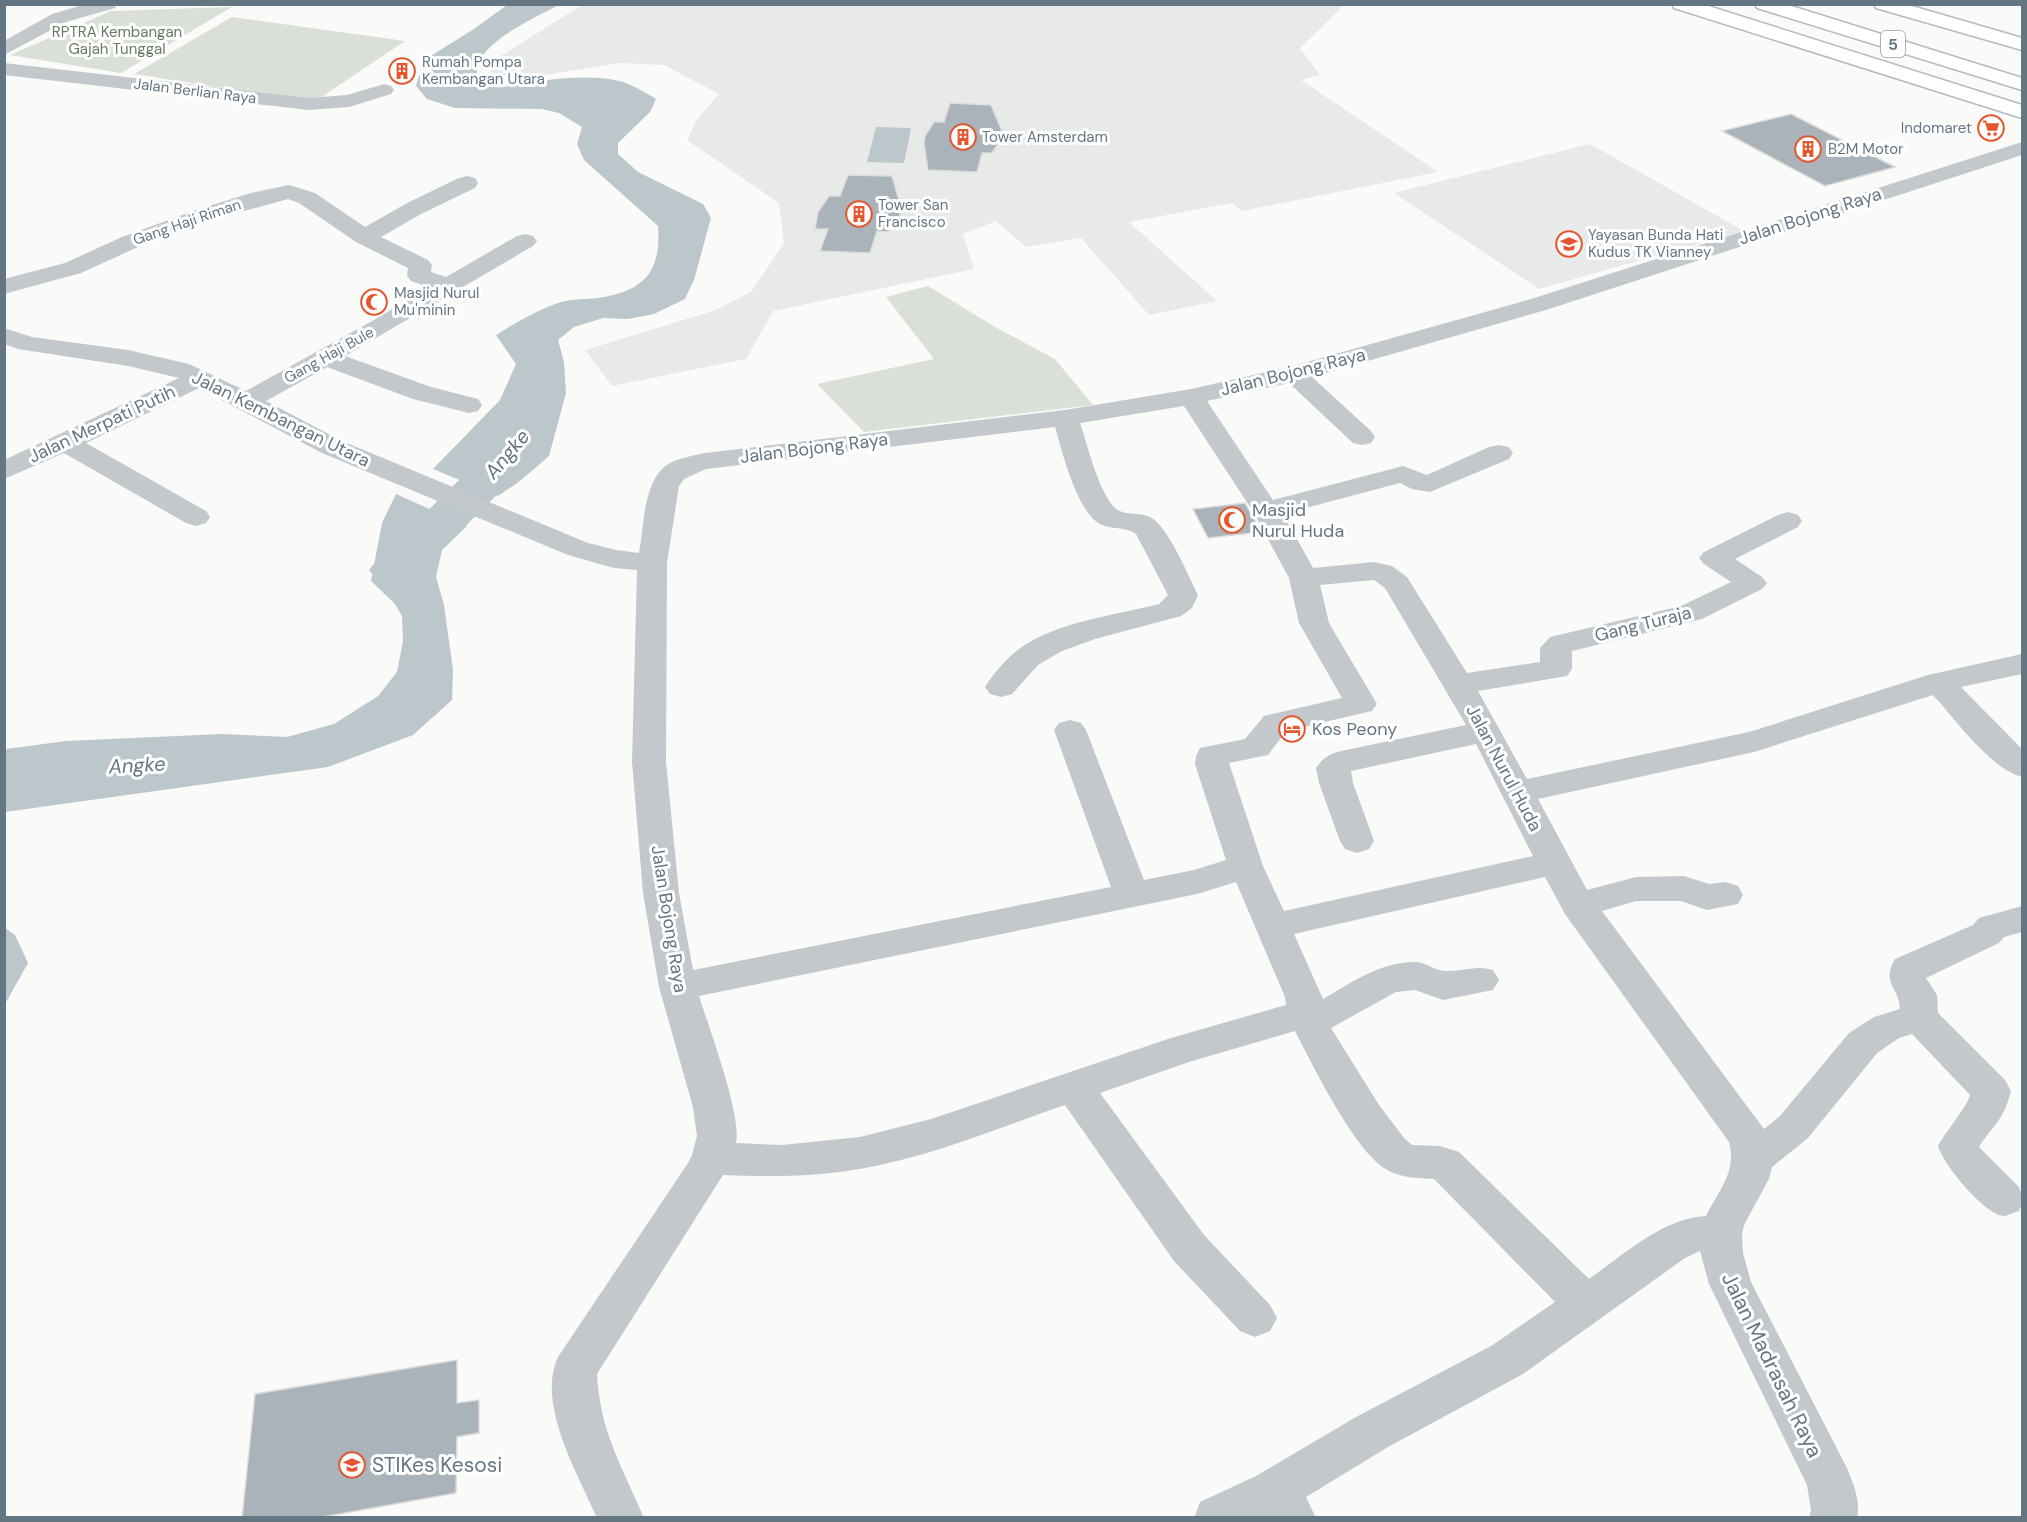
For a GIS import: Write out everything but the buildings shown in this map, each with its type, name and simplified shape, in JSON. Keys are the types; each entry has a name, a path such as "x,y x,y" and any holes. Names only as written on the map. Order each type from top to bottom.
{"main road":[{"path":"1681,4 2022,112"},
{"name":"5","path":"1764,4 2022,84"},
{"name":"5","path":"1818,4 2022,67"},
{"path":"1883,4 2022,44"}],"street":[{"path":"4,49 59,18 108,4"},
{"name":"Jalan Berlian Raya","path":"4,69 309,104 350,101 384,90"},
{"name":"Jalan Bojong Raya","path":"621,1518 585,1438 576,1405 574,1371 712,1158 717,1136 713,1107 678,987 661,893 649,762 652,563 664,485 674,473 686,466 705,461 1065,418 1191,397 1294,374 1537,305 2022,148"},
{"path":"364,237 415,208 467,183"},
{"name":"Gang Haji Riman","path":"4,287 73,268 171,226 245,202 282,193 295,193 307,198 364,237"},
{"path":"364,237 420,266 419,276 441,284 443,289"},
{"name":"Gang Haji Bule","path":"247,401 525,241"},
{"name":"Jalan Kembangan Utara","path":"4,335 27,344 155,363 180,369 247,401 332,447 578,549 614,559 652,563"},
{"path":"326,357 422,393 469,405"},
{"path":"1294,374 1362,437"},
{"name":"Jalan Merpati Putih","path":"4,471 200,378"},
{"path":"1191,397 1266,510 1304,578 1314,623 1360,704 1275,723 1256,747 1212,756 1212,764 1246,867 1304,997 1304,1019 1352,1096 1392,1153 1403,1159 1432,1160 1445,1164 1585,1303"},
{"path":"1001,687 1020,664 1037,651 1074,636 1170,610 1181,602 1183,595 1147,528 1132,521 1113,519 1104,513 1092,490 1065,418"},
{"path":"65,442 196,517"},
{"path":"1266,510 1404,474 1422,483 1430,484 1499,453"},
{"name":"Gang Turaja","path":"1460,684 1556,669 1555,648 1561,645 1691,613 1722,599 1752,583 1714,558 1788,521"},
{"name":"Jalan Nurul Huda","path":"1304,578 1374,571 1390,576 1397,583 1460,684 1578,905 1736,1117 1748,1137 1753,1160"},
{"path":"1518,792 1754,741 1938,682 2022,664"},
{"path":"1938,682 1998,745 2022,766"},
{"path":"1070,730 1132,895"},
{"path":"1357,841 1336,783 1333,768 1341,762 1486,731"},
{"path":"1273,926 1554,863"},
{"path":"678,987 1197,882 1246,867"},
{"path":"1578,905 1636,889 1684,888 1707,897 1725,895"},
{"path":"2004,1199 1960,1153 1958,1146 1973,1123 1986,1111 1991,1091 1919,1018 1918,995 1907,980 1908,969 1986,934 1992,927 2022,919"},
{"path":"712,1158 782,1161 860,1153 932,1135 1075,1088 1185,1048 1325,1015 1389,979 1418,976 1443,986 1480,980"},
{"path":"1217,1518 1283,1504 1372,1432 1507,1360 1670,1245 1725,1222 1747,1181 1753,1160 1794,1126 1863,1043 1887,1027 1919,1018"},
{"path":"1075,1088 1189,1248 1255,1318"},
{"name":"Jalan Madrasah Raya","path":"1725,1222 1721,1258 1730,1284 1830,1483 1835,1510 1833,1518"}],"shaded area":[{"path":"582,5 1344,5 1300,48 1320,75 1301,80 1438,172 1242,211 1232,203 1129,222 1217,301 1149,315 1081,238 1026,247 996,221 963,234 974,269 773,311 746,359 612,386 585,350 716,310 751,292 784,243 779,203 687,140 697,119 719,94 664,65 620,63 545,75 494,79 488,64"},
{"path":"1590,144 1744,231 1539,289 1394,193"}],"green space":[{"name":"RPTRA Kembangan Gajah Tunggal","path":"232,7 121,73 10,55 111,11"},
{"path":"232,17 405,41 314,102 134,74"},
{"path":"928,286 995,327 1055,359 1093,405 864,432 817,384 934,359 886,297"}],"water":[{"path":"507,5 559,5 509,33 485,53 479,63 477,74 484,86 500,87 536,81 597,78 624,82 656,99 650,112 618,143 618,154 638,172 703,204 711,218 694,280 685,299 654,314 628,319 603,318 574,327 558,340 564,362 566,393 549,456 498,496 433,469 500,400 516,364 496,335 534,313 558,303 604,297 631,289 648,275 654,265 658,241 658,226 584,160 577,144 582,127 559,113 542,109 455,108 427,99 416,86 419,76 434,67 429,57"},
{"path":"876,127 911,128 904,163 867,162"},
{"path":"396,494 467,526 442,550 436,577 444,605 453,670 452,700 413,735 328,767 5,812 4,750 6,749 66,741 222,734 287,737 334,724 378,696 397,672 403,641 402,616 395,604 371,581 382,523"},
{"path":"4,927 15,935 28,963 5,1004"}],"waterway":[{"name":"Angke","path":"394,570 510,456 528,430"}],"place":[{"name":"Rumah Pompa Kembangan Utara","path":"402,71"},
{"name":"Indomaret","path":"1991,128"},
{"name":"Tower Amsterdam","path":"963,137"},
{"name":"B2M Motor","path":"1808,149"},
{"name":"Tower San Francisco","path":"859,214"},
{"name":"Yayasan Bunda Hati Kudus TK Vianney","path":"1569,244"},
{"name":"Masjid Nurul Mu'minin","path":"374,302"},
{"name":"Masjid Nurul Huda","path":"1232,520"},
{"name":"Kos Peony","path":"1292,729"},
{"name":"STIKes Kesosi","path":"352,1465"}]}
